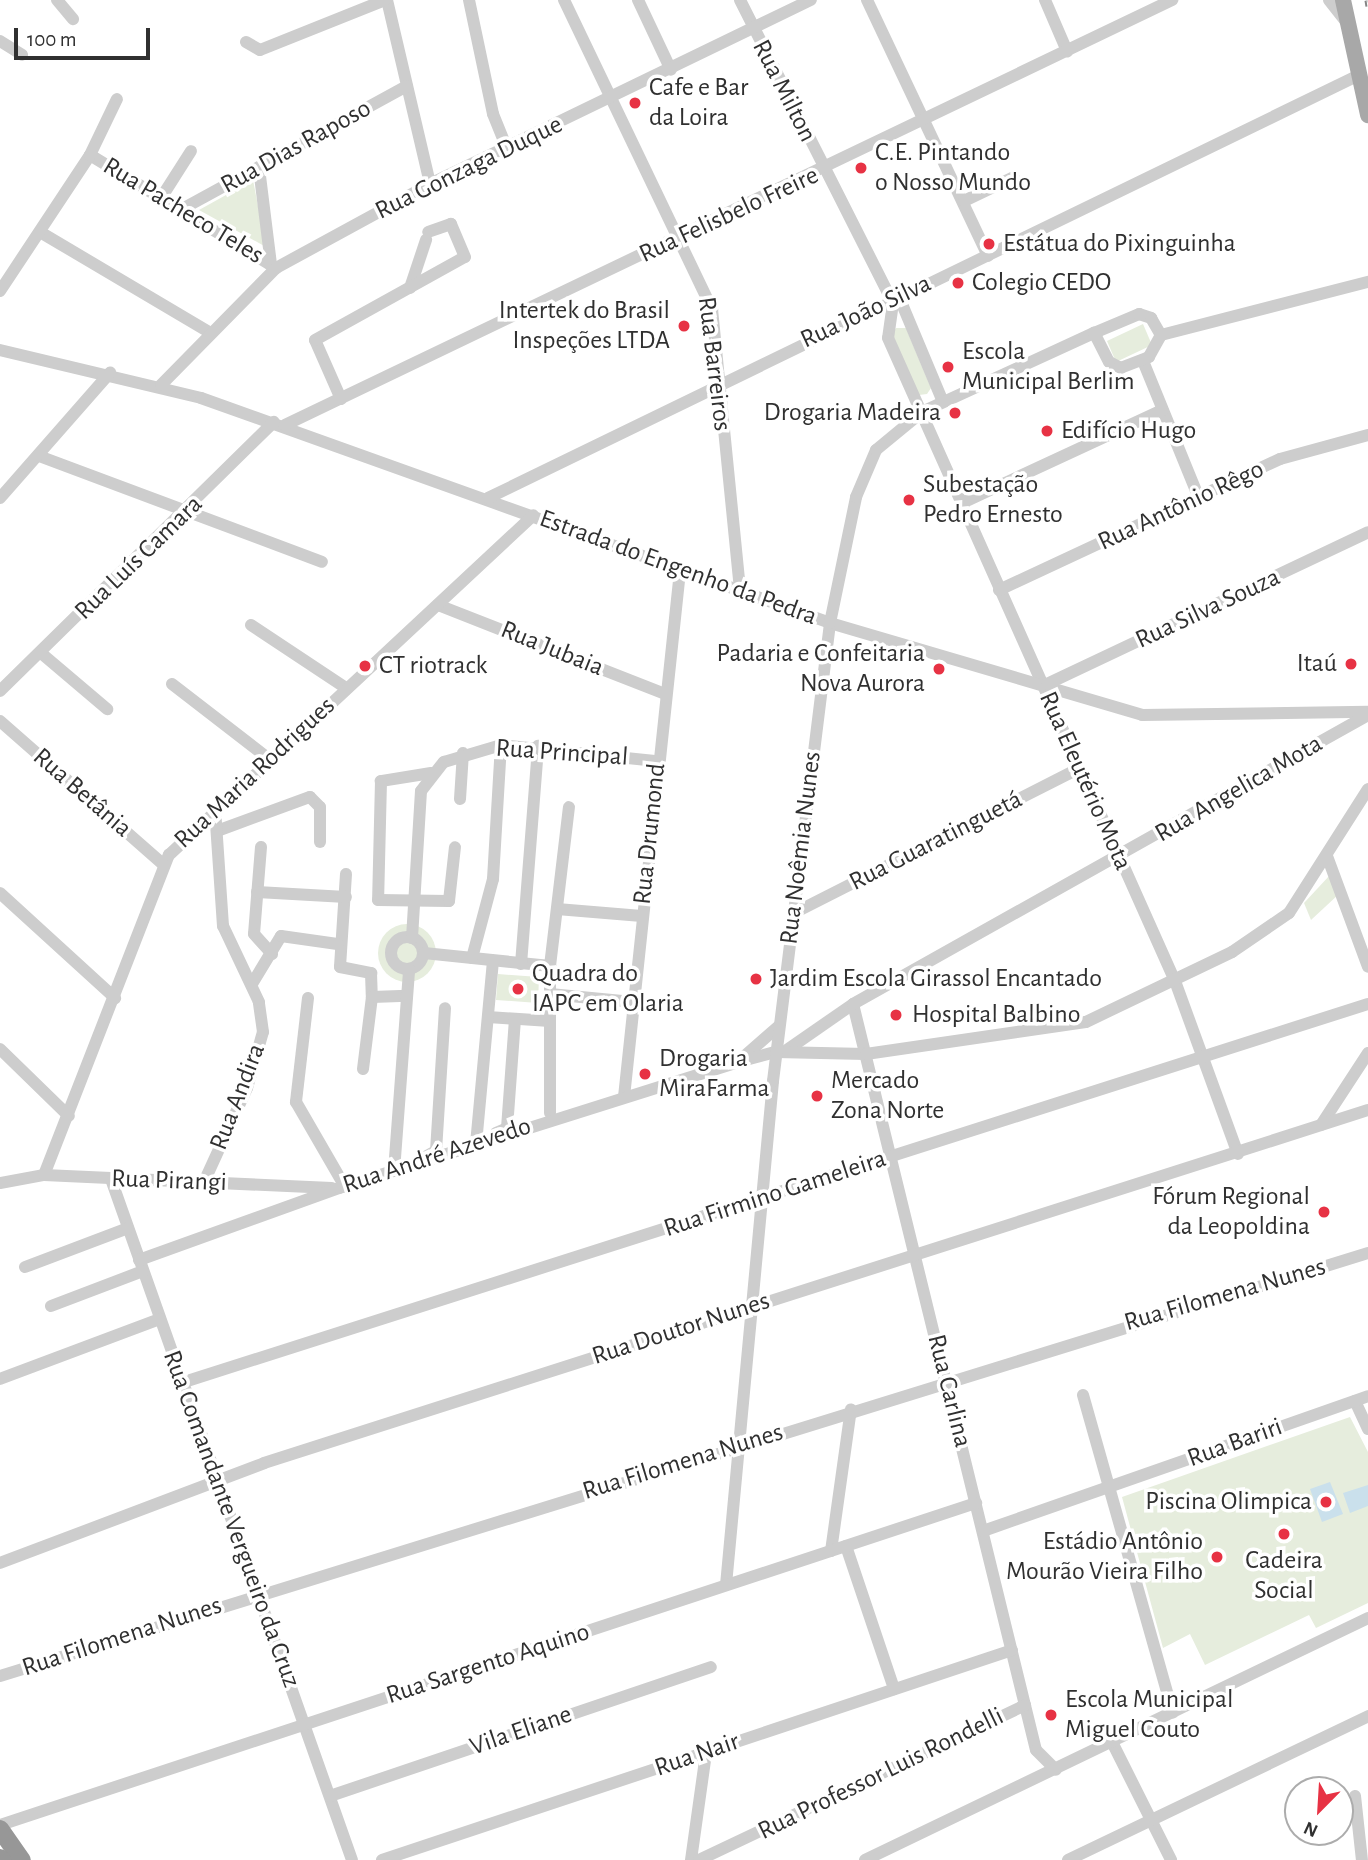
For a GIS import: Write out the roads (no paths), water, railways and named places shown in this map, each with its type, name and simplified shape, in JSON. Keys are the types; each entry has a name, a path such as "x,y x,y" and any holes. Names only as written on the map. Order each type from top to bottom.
{"highway":[{"path":"0,1827 22,1860"}],"main road":[{"path":"1343,0 1368,115"}],"street":[{"path":"57,0 73,19"},
{"path":"246,42 260,50 386,0 430,184"},
{"path":"469,0 489,101 508,148"},
{"name":"Rua Barreiros","path":"564,0 682,237 712,309 740,593"},
{"path":"638,0 671,69"},
{"name":"Rua Milton","path":"740,0 752,29 892,298 911,327 943,402"},
{"name":"Rua Gonzaga Duque","path":"161,385 273,267 430,184 614,98 811,0"},
{"path":"867,0 928,119 988,256"},
{"name":"Rua Felisbelo Freire","path":"279,423 341,398 682,237 1172,0"},
{"path":"1329,0 1348,24"},
{"path":"1048,2 1068,51"},
{"path":"0,41 22,55"},
{"name":"Rua João Silva","path":"488,498 892,298 988,256 1359,75"},
{"name":"Rua Dias Raposo","path":"184,208 408,86"},
{"path":"0,291 90,155 117,99"},
{"path":"163,195 191,150"},
{"name":"Rua Pacheco Teles","path":"90,155 163,195 273,267"},
{"path":"260,168 273,267"},
{"path":"964,201 1014,177"},
{"path":"341,398 315,340 410,288 465,257 451,224 427,236 410,288"},
{"path":"40,232 211,333"},
{"path":"1094,333 1116,367 1143,361 1161,335 1368,282"},
{"name":"Rua Eleutério Mota","path":"892,298 892,325 888,338 999,590 1044,684 1078,769 1175,981 1238,1154"},
{"name":"Rua Noêmia Nunes","path":"726,1585 736,1446 754,1306 780,1052 779,1026 830,623 866,469 890,434 922,412 1094,333 1139,314 1151,318 1161,335"},
{"path":"892,325 911,327"},
{"name":"Estrada do Engenho da Pedra","path":"0,350 161,385 279,423 740,593 830,623 1158,717 1368,714"},
{"path":"1143,361 1199,498"},
{"path":"0,498 110,373"},
{"path":"962,503 1162,410"},
{"name":"Rua Luís Camara","path":"0,691 279,423"},
{"name":"Rua Antônio Rêgo","path":"999,590 1280,459 1368,435"},
{"path":"39,456 321,562"},
{"name":"Rua Maria Rodrigues","path":"44,1175 115,998 164,864 215,809 533,515"},
{"name":"Rua Silva Souza","path":"1044,684 1368,532"},
{"name":"Rua Drumond","path":"624,1097 657,761 680,571"},
{"name":"Rua Jubaia","path":"438,605 665,694"},
{"path":"251,625 346,688"},
{"path":"41,653 107,709"},
{"path":"172,684 269,759"},
{"name":"Rua Angelica Mota","path":"780,1052 853,1004 1120,858 1368,714"},
{"name":"Rua Betânia","path":"0,721 164,864"},
{"path":"472,958 493,879 501,745"},
{"name":"Rua Principal","path":"431,773 463,753 501,745 538,746 657,761"},
{"path":"521,964 538,746"},
{"path":"460,799 463,753"},
{"name":"Rua Guaratinguetá","path":"794,913 1078,769"},
{"path":"455,847 449,901 414,905 378,900 378,792 383,779 431,773 419,802 414,905 412,938 424,953 550,967"},
{"path":"780,1052 866,1054 1068,1027 1175,981 1289,913 1368,789"},
{"path":"217,831 310,797 320,807 320,842"},
{"path":"550,1113 550,967 569,807"},
{"name":"Rua Andira","path":"204,1182 261,1049 263,1019 252,985 223,926 215,809"},
{"path":"261,847 254,938 272,954"},
{"path":"1327,856 1368,967"},
{"path":"346,874 340,967 371,973 372,997 363,1069"},
{"path":"257,892 346,897"},
{"path":"0,893 115,998"},
{"path":"557,909 642,916"},
{"path":"252,985 281,936 337,943"},
{"path":"409,970 398,967 391,952 397,940 412,938"},
{"path":"424,953 409,970 394,1168 436,1151 445,1008"},
{"path":"492,961 477,1141 507,1128 515,1019"},
{"path":"550,994 633,1002"},
{"path":"372,997 407,996"},
{"path":"308,998 295,1097 342,1187"},
{"name":"Rua Carlina","path":"853,1004 1024,1705 1037,1750 1056,1770"},
{"name":"Rua Firmino Gameleira","path":"181,1383 1368,1004"},
{"path":"488,1017 550,1021"},
{"path":"779,1026 804,1038"},
{"name":"Rua André Azevedo","path":"738,1062 779,1026"},
{"path":"0,1049 69,1116"},
{"name":"Rua André Azevedo","path":"51,1306 141,1266 394,1168 738,1062 780,1052"},
{"path":"1321,1125 1368,1053"},
{"name":"Rua Doutor Nunes","path":"0,1563 216,1480 754,1306 1238,1154 1368,1110"},
{"name":"Rua Pirangi","path":"0,1183 44,1175 342,1187"},
{"name":"Rua Comandante Vergueiro da Cruz","path":"111,1179 352,1860"},
{"path":"25,1267 128,1228"},
{"name":"Rua Filomena Nunes","path":"0,1676 945,1378 1368,1253"},
{"path":"0,1379 160,1319"},
{"path":"1083,1395 1173,1712"},
{"name":"Rua Bariri","path":"983,1531 1368,1396"},
{"path":"1354,1401 1368,1429"},
{"path":"831,1551 851,1409"},
{"name":"Rua Sargento Aquino","path":"0,1827 976,1503"},
{"path":"846,1546 894,1689"},
{"path":"865,1860 1368,1618"},
{"name":"Rua Nair","path":"382,1860 1012,1650"},
{"name":"Vila Eliane","path":"330,1796 711,1667"},
{"name":"Rua Professor Luis Rondelli","path":"699,1860 1024,1705"},
{"path":"1068,1860 1084,1856 1151,1820 1368,1716"},
{"path":"1112,1742 1171,1860"},
{"path":"691,1860 706,1752"},
{"path":"1355,1796 1362,1860"}],"water":[{"name":"Piscina Olimpica","path":"1330,1482 1343,1514 1322,1522 1310,1489"},
{"path":"1368,1485 1368,1506 1350,1513 1343,1493"}],"railway":[{"path":"1367,0 1368,6"}],"place":[{"name":"Cafe e Bar da Loira","path":"635,103"},
{"name":"C.E. Pintando o Nosso Mundo","path":"861,168"},
{"name":"Estátua do Pixinguinha","path":"989,244"},
{"name":"Colegio CEDO","path":"958,283"},
{"name":"Intertek do Brasil Inspeções LTDA","path":"684,326"},
{"name":"Escola Municipal Berlim","path":"948,367"},
{"name":"Drogaria Madeira","path":"955,413"},
{"name":"Edifício Hugo","path":"1047,431"},
{"name":"Subestação Pedro Ernesto","path":"909,500"},
{"name":"Itaú","path":"1351,664"},
{"name":"CT riotrack","path":"365,666"},
{"name":"Padaria e Confeitaria Nova Aurora","path":"939,669"},
{"name":"Jardim Escola Girassol Encantado","path":"756,979"},
{"name":"Quadra do IAPC em Olaria","path":"518,989"},
{"name":"Hospital Balbino","path":"896,1015"},
{"name":"Drogaria MiraFarma","path":"645,1074"},
{"name":"Mercado Zona Norte","path":"817,1096"},
{"name":"Fórum Regional da Leopoldina","path":"1324,1212"},
{"name":"Piscina Olimpica","path":"1326,1502"},
{"name":"Cadeira Social","path":"1284,1534"},
{"name":"Estádio Antônio Mourão Vieira Filho","path":"1217,1557"},
{"name":"Escola Municipal Miguel Couto","path":"1051,1715"}]}
